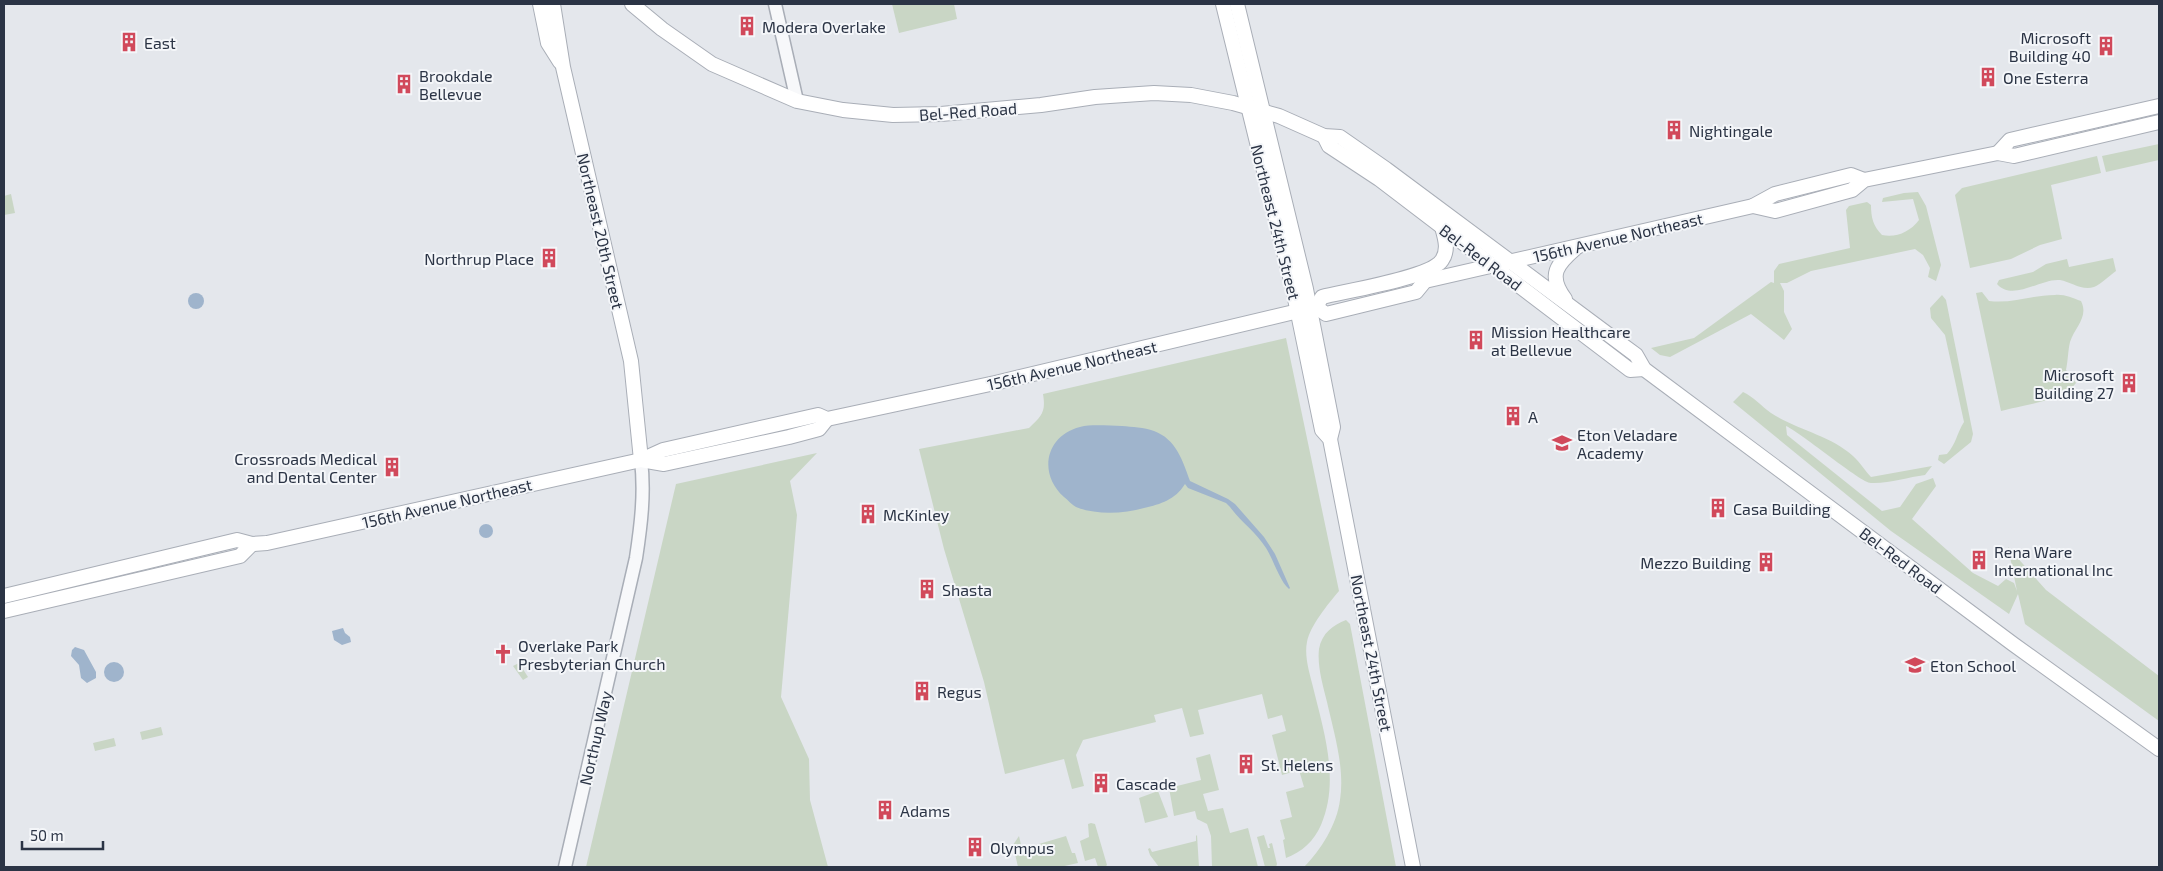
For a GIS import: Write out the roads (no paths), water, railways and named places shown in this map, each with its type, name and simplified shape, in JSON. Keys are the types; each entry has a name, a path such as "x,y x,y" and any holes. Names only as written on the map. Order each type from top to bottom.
{"main road":[{"path":"540,4 548,43 563,67"},
{"name":"Northeast 20th Street","path":"553,4 563,67 631,361 641,460"},
{"name":"Bel-Red Road","path":"632,4 662,29 712,64 798,101 843,110 894,115 941,114 1004,109 1095,97 1154,93 1191,95 1263,111 1282,117 1324,136 1340,137 1386,169 1636,356 1644,369 2013,644 2159,749"},
{"name":"Northeast 24th Street","path":"1223,4 1248,107 1308,309"},
{"name":"Northeast 24th Street","path":"1237,4 1308,309 1333,427 1330,439 1413,867"},
{"name":"156th Avenue Northeast","path":"1998,153 2010,140 2159,106"},
{"name":"156th Avenue Northeast","path":"4,596 237,540 252,544 267,544 641,460 664,450 818,415 827,419 1004,381 1308,309 1324,296 1511,262 1753,206 1775,194 1851,175 1864,180 1998,153 2014,156 2159,122"},
{"name":"Bel-Red Road","path":"1324,136 1329,146 1379,179 1630,370 1644,369"},
{"path":"1419,279 1443,259 1446,246 1442,227"},
{"path":"1570,306 1558,289 1555,274 1562,260 1579,246"},
{"name":"156th Avenue Northeast","path":"4,611 240,556 252,544"}],"street":[{"path":"775,4 798,101"},
{"name":"Northup Way","path":"565,867 636,558 641,520 643,479 641,460"}],"water":[{"path":"196,293 202,295 204,301 202,307 196,309 190,307 188,301 190,295"},
{"path":"1085,426 1122,426 1154,431 1168,439 1178,452 1190,481 1235,504 1264,537 1275,554 1290,588 1286,586 1262,542 1226,503 1188,488 1185,484 1177,494 1162,503 1110,513 1084,510 1074,506 1064,497 1056,488 1048,467 1049,457 1059,438 1068,432"},
{"path":"486,524 491,526 493,531 491,536 486,538 481,536 479,531 481,526"},
{"path":"343,628 350,637 351,642 342,645 334,640 332,631"},
{"path":"75,647 84,650 96,672 96,678 87,683 81,678 79,665 71,656 72,650"},
{"path":"114,662 121,665 124,672 121,679 114,682 107,679 104,672 107,665"}],"place":[{"name":"Modera Overlake","path":"747,26"},
{"name":"East","path":"129,42"},
{"name":"Microsoft Building 40","path":"2106,46"},
{"name":"One Esterra","path":"1988,77"},
{"name":"Brookdale Bellevue","path":"404,84"},
{"name":"Nightingale","path":"1674,130"},
{"name":"Northrup Place","path":"549,258"},
{"name":"Mission Healthcare at Bellevue","path":"1476,340"},
{"name":"Microsoft Building 27","path":"2129,383"},
{"name":"A","path":"1513,416"},
{"name":"Eton Veladare Academy","path":"1562,443"},
{"name":"Crossroads Medical and Dental Center","path":"392,467"},
{"name":"Casa Building","path":"1718,508"},
{"name":"McKinley","path":"868,514"},
{"name":"Rena Ware International Inc","path":"1979,560"},
{"name":"Mezzo Building","path":"1766,562"},
{"name":"Shasta","path":"927,589"},
{"name":"Overlake Park Presbyterian Church","path":"503,654"},
{"name":"Eton School","path":"1915,665"},
{"name":"Regus","path":"922,691"},
{"name":"St. Helens","path":"1246,764"},
{"name":"Cascade","path":"1101,783"},
{"name":"Adams","path":"885,810"},
{"name":"Olympus","path":"975,847"}]}
